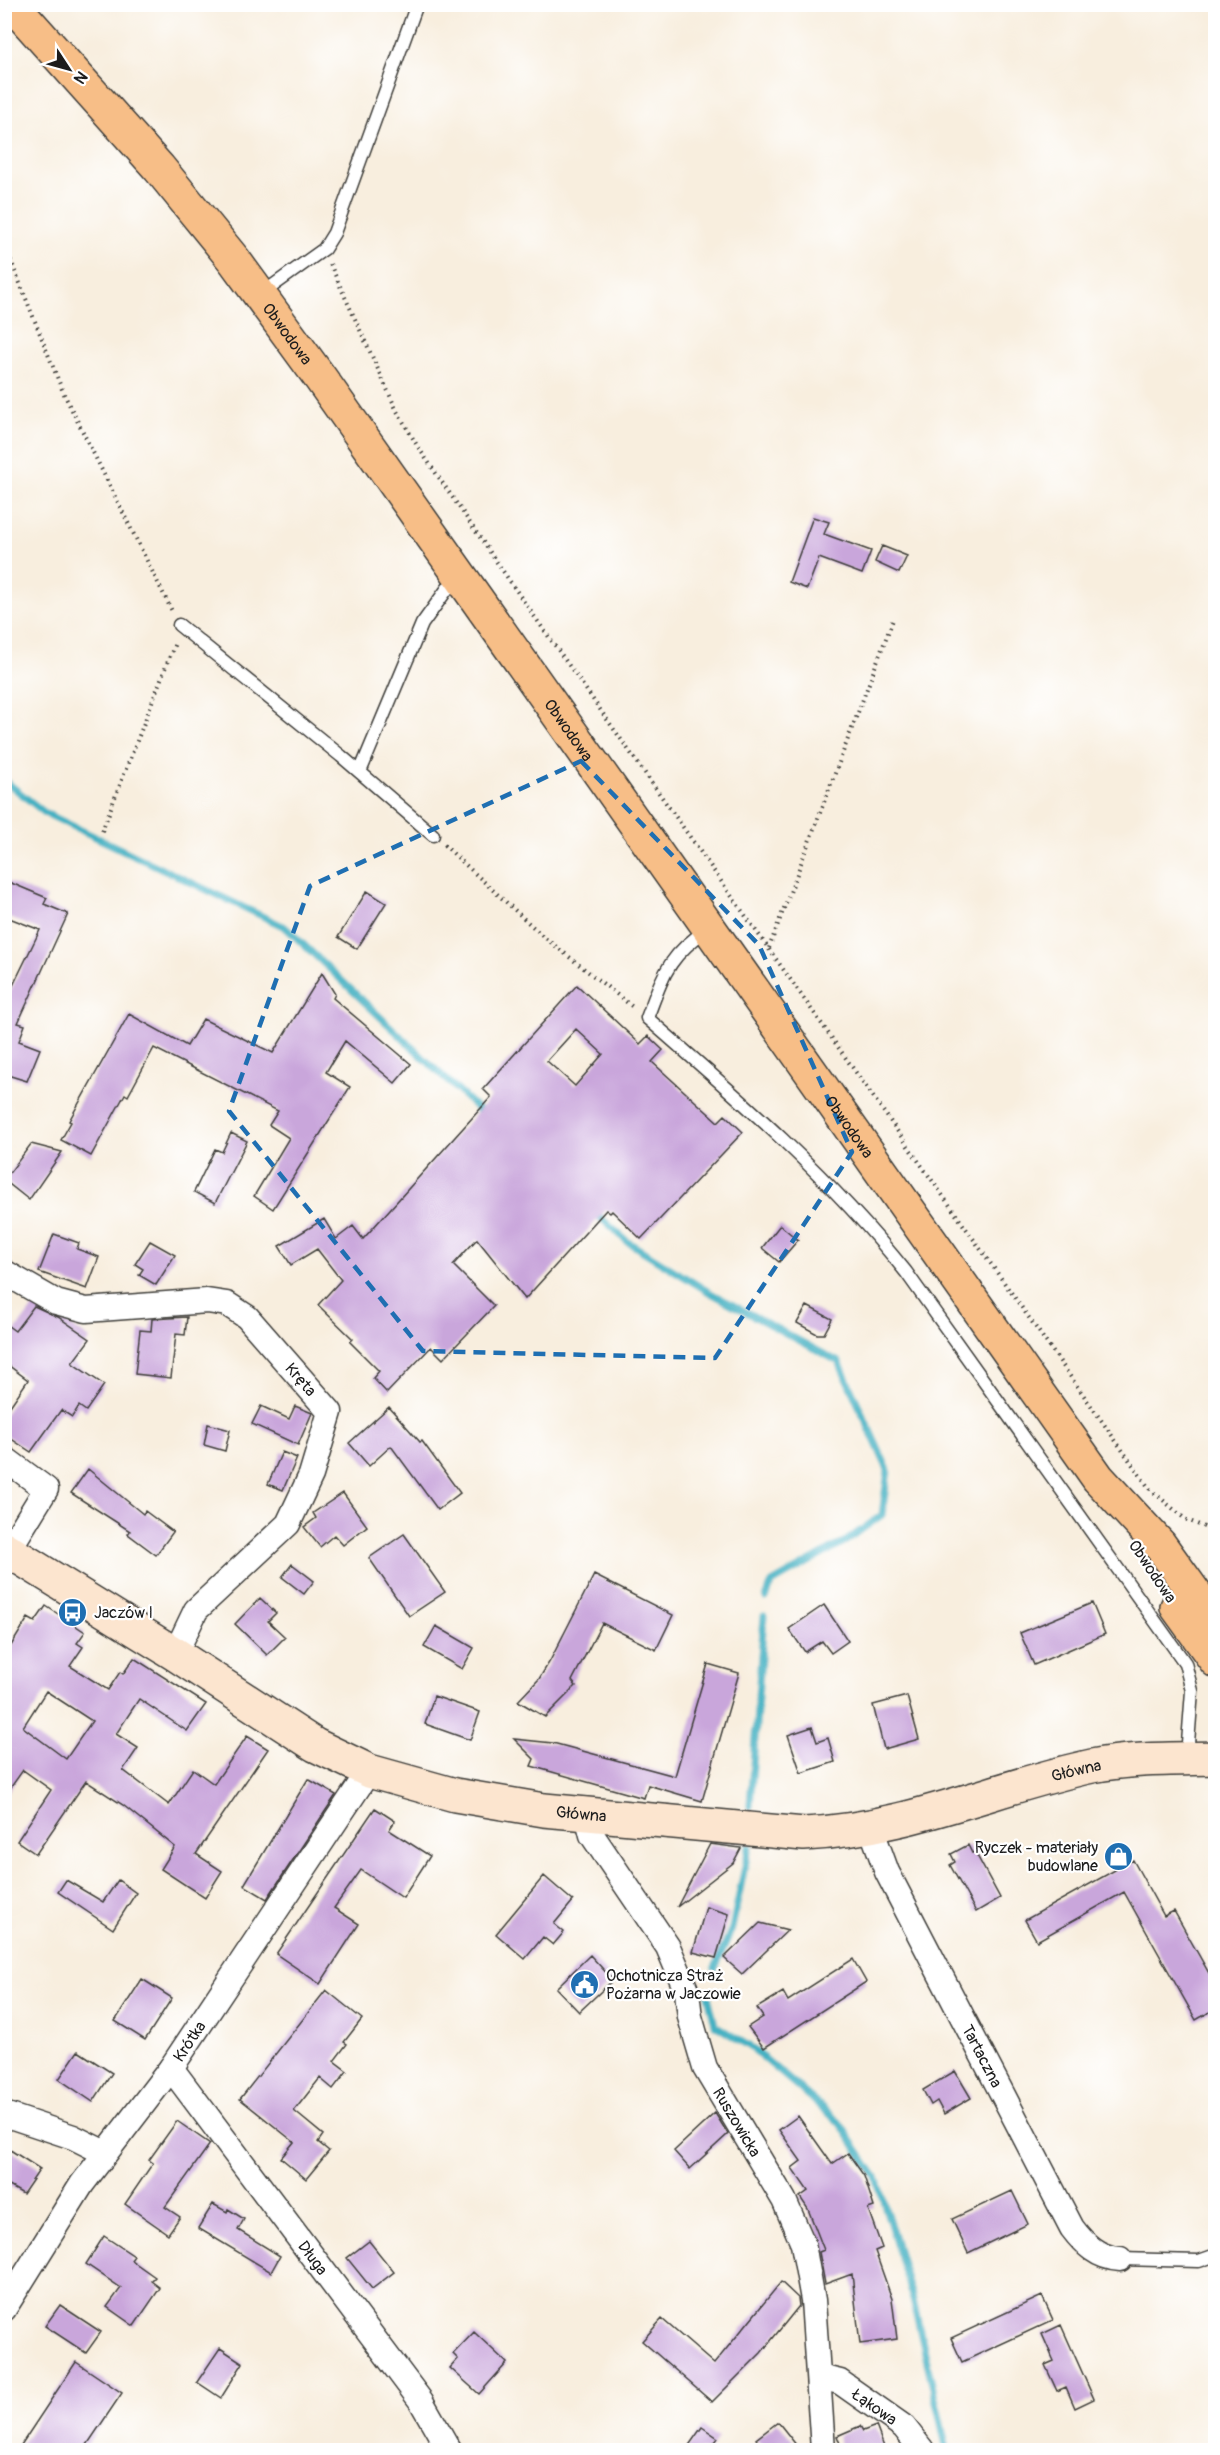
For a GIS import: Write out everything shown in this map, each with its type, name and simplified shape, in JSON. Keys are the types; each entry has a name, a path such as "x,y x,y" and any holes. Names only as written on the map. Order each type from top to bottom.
{"main road":[{"name":"Obwodowa","path":"12,4 159,168 260,296 710,927 1098,1478 1137,1550 1215,1661"},
{"name":"Obwodowa","path":"1098,1478 1160,1545 1215,1623"}],"street":[{"name":"Kręta","path":"4,1272 56,1302 86,1310 207,1301 227,1304 247,1317 330,1412 311,1475 288,1524 196,1610 175,1653"},
{"path":"4,1458 46,1489 6,1550"},
{"name":"Główna","path":"6,1550 175,1653 315,1745 369,1771 454,1795 587,1815 804,1834 871,1828 1094,1766 1201,1758"},
{"name":"Krótka","path":"4,2308 82,2184 171,2068 369,1771"},
{"name":"Ruszowicka","path":"587,1815 592,1835 668,1947 687,1992 690,2017 705,2068 784,2200 803,2244 813,2300 823,2451"},
{"name":"Tartaczna","path":"871,1828 887,1872 1072,2228 1082,2242 1098,2254 1120,2259"},
{"name":"Długa","path":"171,2068 422,2401 450,2451"},
{"path":"4,2114 73,2137 105,2153"},
{"name":"Łąkowa","path":"819,2377 840,2382 904,2427 922,2451"}],"lane":[{"path":"260,296 324,249 334,233 417,4"},
{"path":"360,772 422,624 459,573"},
{"path":"179,625 360,772 433,835"},
{"path":"710,927 689,942 674,957 664,974 647,1018 831,1188 877,1236 906,1272 1185,1663 1192,1690 1201,1758"},
{"path":"1120,2259 1199,2261 1215,2255"}],"path":[{"path":"4,243 63,392 179,625 174,645 102,831"},
{"path":"324,249 397,411 418,447 1149,1488 1185,1519 1215,1532"},
{"path":"769,948 894,617"},
{"path":"433,835 544,937 647,1018"}],"highlighted area":[{"path":"581,761 759,945 852,1152 715,1358 423,1351 229,1111 310,886"}],"building":[{"path":"813,517 829,522 824,534 871,551 862,574 819,558 807,589 789,582"},
{"path":"882,546 907,556 899,573 875,562"},
{"path":"4,880 47,898 44,904 68,914 18,1023 25,1025 19,1041 40,1049 27,1081 4,1074 4,1004 40,930 4,916"},
{"path":"367,891 386,903 357,949 338,937"},
{"path":"322,973 335,994 333,998 411,1064 395,1083 345,1041 326,1072 350,1087 273,1209 254,1196 289,1138 269,1125 278,1111 154,1048 128,1096 125,1094 91,1156 61,1140 71,1122 69,1121 129,1014 187,1046 203,1019 273,1053"},
{"path":"577,985 640,1044 648,1036 663,1050 652,1062 718,1122 725,1115 743,1132 641,1239 612,1211 610,1213 606,1210 525,1299 477,1239 453,1265 494,1306 443,1359 431,1347 387,1393 373,1378 379,1371 350,1342 353,1339 318,1305 341,1280 317,1249 291,1265 279,1246 324,1219 336,1239 353,1226 363,1239 491,1097 483,1089","holes":["576,1029 603,1054 575,1086 547,1061"]},
{"path":"231,1133 247,1141 215,1203 194,1192 215,1149 222,1152"},
{"path":"31,1144 62,1152 29,1200 4,1180"},
{"path":"780,1225 798,1240 779,1262 762,1248"},
{"path":"54,1234 79,1243 77,1249 99,1257 87,1289 39,1272"},
{"path":"150,1241 175,1255 156,1285 139,1275 143,1269 135,1264"},
{"path":"34,1306 58,1317 90,1339 72,1363 104,1385 86,1411 79,1406 72,1417 61,1410 31,1452 4,1434 4,1415 28,1380 4,1362 4,1323 15,1331"},
{"path":"807,1306 832,1319 824,1334 817,1334 797,1323"},
{"path":"187,1317 185,1335 176,1334 171,1378 135,1374 140,1330 151,1331 152,1319"},
{"path":"261,1406 289,1419 295,1406 312,1413 298,1445 252,1424"},
{"path":"389,1407 420,1442 422,1441 460,1493 438,1510 391,1446 369,1466 349,1443"},
{"path":"208,1424 230,1430 225,1451 204,1445"},
{"path":"282,1452 297,1458 283,1490 268,1484"},
{"path":"88,1469 143,1514 145,1511 173,1532 156,1555 128,1534 130,1531 71,1493"},
{"path":"343,1493 367,1526 343,1545 334,1535 320,1547 304,1527 316,1518 313,1513"},
{"path":"404,1534 445,1592 409,1616 369,1558"},
{"path":"292,1564 314,1581 304,1594 282,1577"},
{"path":"594,1575 673,1615 656,1650 602,1623 572,1681 576,1686 545,1717 518,1701 539,1679 550,1661"},
{"path":"260,1598 276,1613 268,1621 285,1637 267,1655 235,1624"},
{"path":"1092,1603 1105,1634 1034,1665 1020,1633"},
{"path":"824,1605 848,1641 831,1653 822,1641 805,1652 789,1629"},
{"path":"46,1606 85,1632 77,1643 83,1647 70,1666 108,1690 120,1672 123,1674 134,1658 206,1704 187,1731 139,1699 116,1734 138,1748 123,1770 169,1805 193,1769 214,1784 247,1736 268,1749 196,1854 222,1871 205,1898 161,1869 175,1847 123,1805 86,1781 36,1854 17,1841 51,1790 23,1770 4,1797 4,1657 28,1618 35,1622","holes":["46,1691 92,1721 66,1759 23,1727"]},
{"path":"436,1626 474,1648 462,1669 424,1647"},
{"path":"708,1664 739,1673 702,1801 648,1785 644,1798 531,1766 534,1759 514,1739 553,1743 675,1776"},
{"path":"434,1696 480,1712 470,1740 425,1724"},
{"path":"907,1696 919,1739 884,1749 873,1705"},
{"path":"812,1727 817,1742 828,1738 835,1762 801,1773 788,1735"},
{"path":"308,1779 336,1795 267,1899 244,1885"},
{"path":"375,1808 395,1821 389,1830 430,1856 403,1898 361,1870 334,1908 359,1924 320,1984 276,1954"},
{"path":"710,1844 741,1848 733,1863 677,1907"},
{"path":"968,1845 972,1853 975,1852 1000,1898 976,1912 950,1865 955,1862 951,1854"},
{"path":"1133,1860 1164,1916 1174,1911 1215,1984 1215,2009 1196,2020 1124,1892 1037,1941 1025,1920"},
{"path":"544,1876 573,1901 554,1924 564,1932 553,1945 543,1937 525,1959 496,1934"},
{"path":"66,1880 103,1902 118,1880 136,1893 113,1929 58,1892"},
{"path":"706,1907 729,1914 716,1958 693,1952"},
{"path":"760,1923 788,1930 742,1974 724,1958"},
{"name":"Ochotnicza Straż Pożarna w Jaczowie","path":"590,1955 613,1980 579,2012 556,1988"},
{"path":"853,1959 866,1982 764,2048 748,2027 763,2017 757,2008 783,1992 788,2001"},
{"path":"142,1979 172,1998 145,2040 115,2021"},
{"path":"326,1990 362,2019 344,2042 347,2044 334,2061 347,2071 333,2089 320,2078 294,2111 323,2135 318,2142 329,2151 306,2179 281,2158 294,2142 240,2099"},
{"path":"78,2051 112,2073 93,2102 59,2079"},
{"path":"955,2071 971,2098 944,2114 937,2101 931,2105 923,2090"},
{"path":"715,2113 728,2134 690,2169 674,2151"},
{"path":"798,2116 832,2164 848,2153 864,2176 874,2207 868,2209 882,2248 875,2251 892,2299 897,2339 860,2344 852,2274 825,2284 819,2252 824,2250 808,2209 800,2197 808,2191 792,2168 801,2161 779,2130"},
{"path":"177,2121 210,2144 165,2207 180,2217 168,2234 125,2204 153,2163 149,2160"},
{"path":"4,2146 40,2169 23,2194 4,2183"},
{"path":"1012,2191 1028,2224 968,2253 952,2219"},
{"path":"213,2204 227,2212 228,2209 244,2219 238,2230 280,2256 271,2272 198,2228"},
{"path":"104,2236 134,2256 131,2260 155,2277 151,2281 160,2288 134,2326 107,2307 121,2288 86,2264"},
{"path":"369,2241 394,2272 372,2289 347,2258"},
{"path":"781,2282 798,2298 799,2306 761,2353 712,2402 642,2341 662,2319 714,2364"},
{"path":"1042,2296 1053,2320 962,2362 951,2338"},
{"path":"60,2305 101,2332 86,2353 45,2326"},
{"path":"1061,2325 1094,2399 1075,2408 1066,2387 1057,2391 1045,2365 1054,2361 1042,2334"},
{"path":"474,2332 507,2363 479,2394 450,2368 458,2359 453,2354"},
{"path":"220,2348 243,2363 221,2398 197,2382"},
{"path":"76,2362 122,2393 83,2451 17,2451"},
{"path":"778,2422 801,2451 765,2451 756,2439"},
{"path":"860,2426 863,2431 876,2426 884,2447 875,2451 843,2451 837,2436"},
{"path":"702,2427 718,2438 709,2451 685,2451"}],"waterway":[{"path":"4,780 45,813 285,927 484,1115"},
{"path":"593,1211 628,1242 709,1292 839,1362 888,1470 882,1515 846,1541 772,1583 766,1598"},
{"path":"750,1806 764,1616"},
{"path":"715,1968 732,1928 749,1847"},
{"path":"708,1996 715,2025 752,2048 839,2122 876,2177 913,2300 947,2450"}],"place":[{"name":"Jaczów I","path":"73,1612"},
{"name":"Ryczek - materiały budowlane","path":"1119,1856"},
{"name":"Ochotnicza Straż Pożarna w Jaczowie","path":"585,1984"}]}
